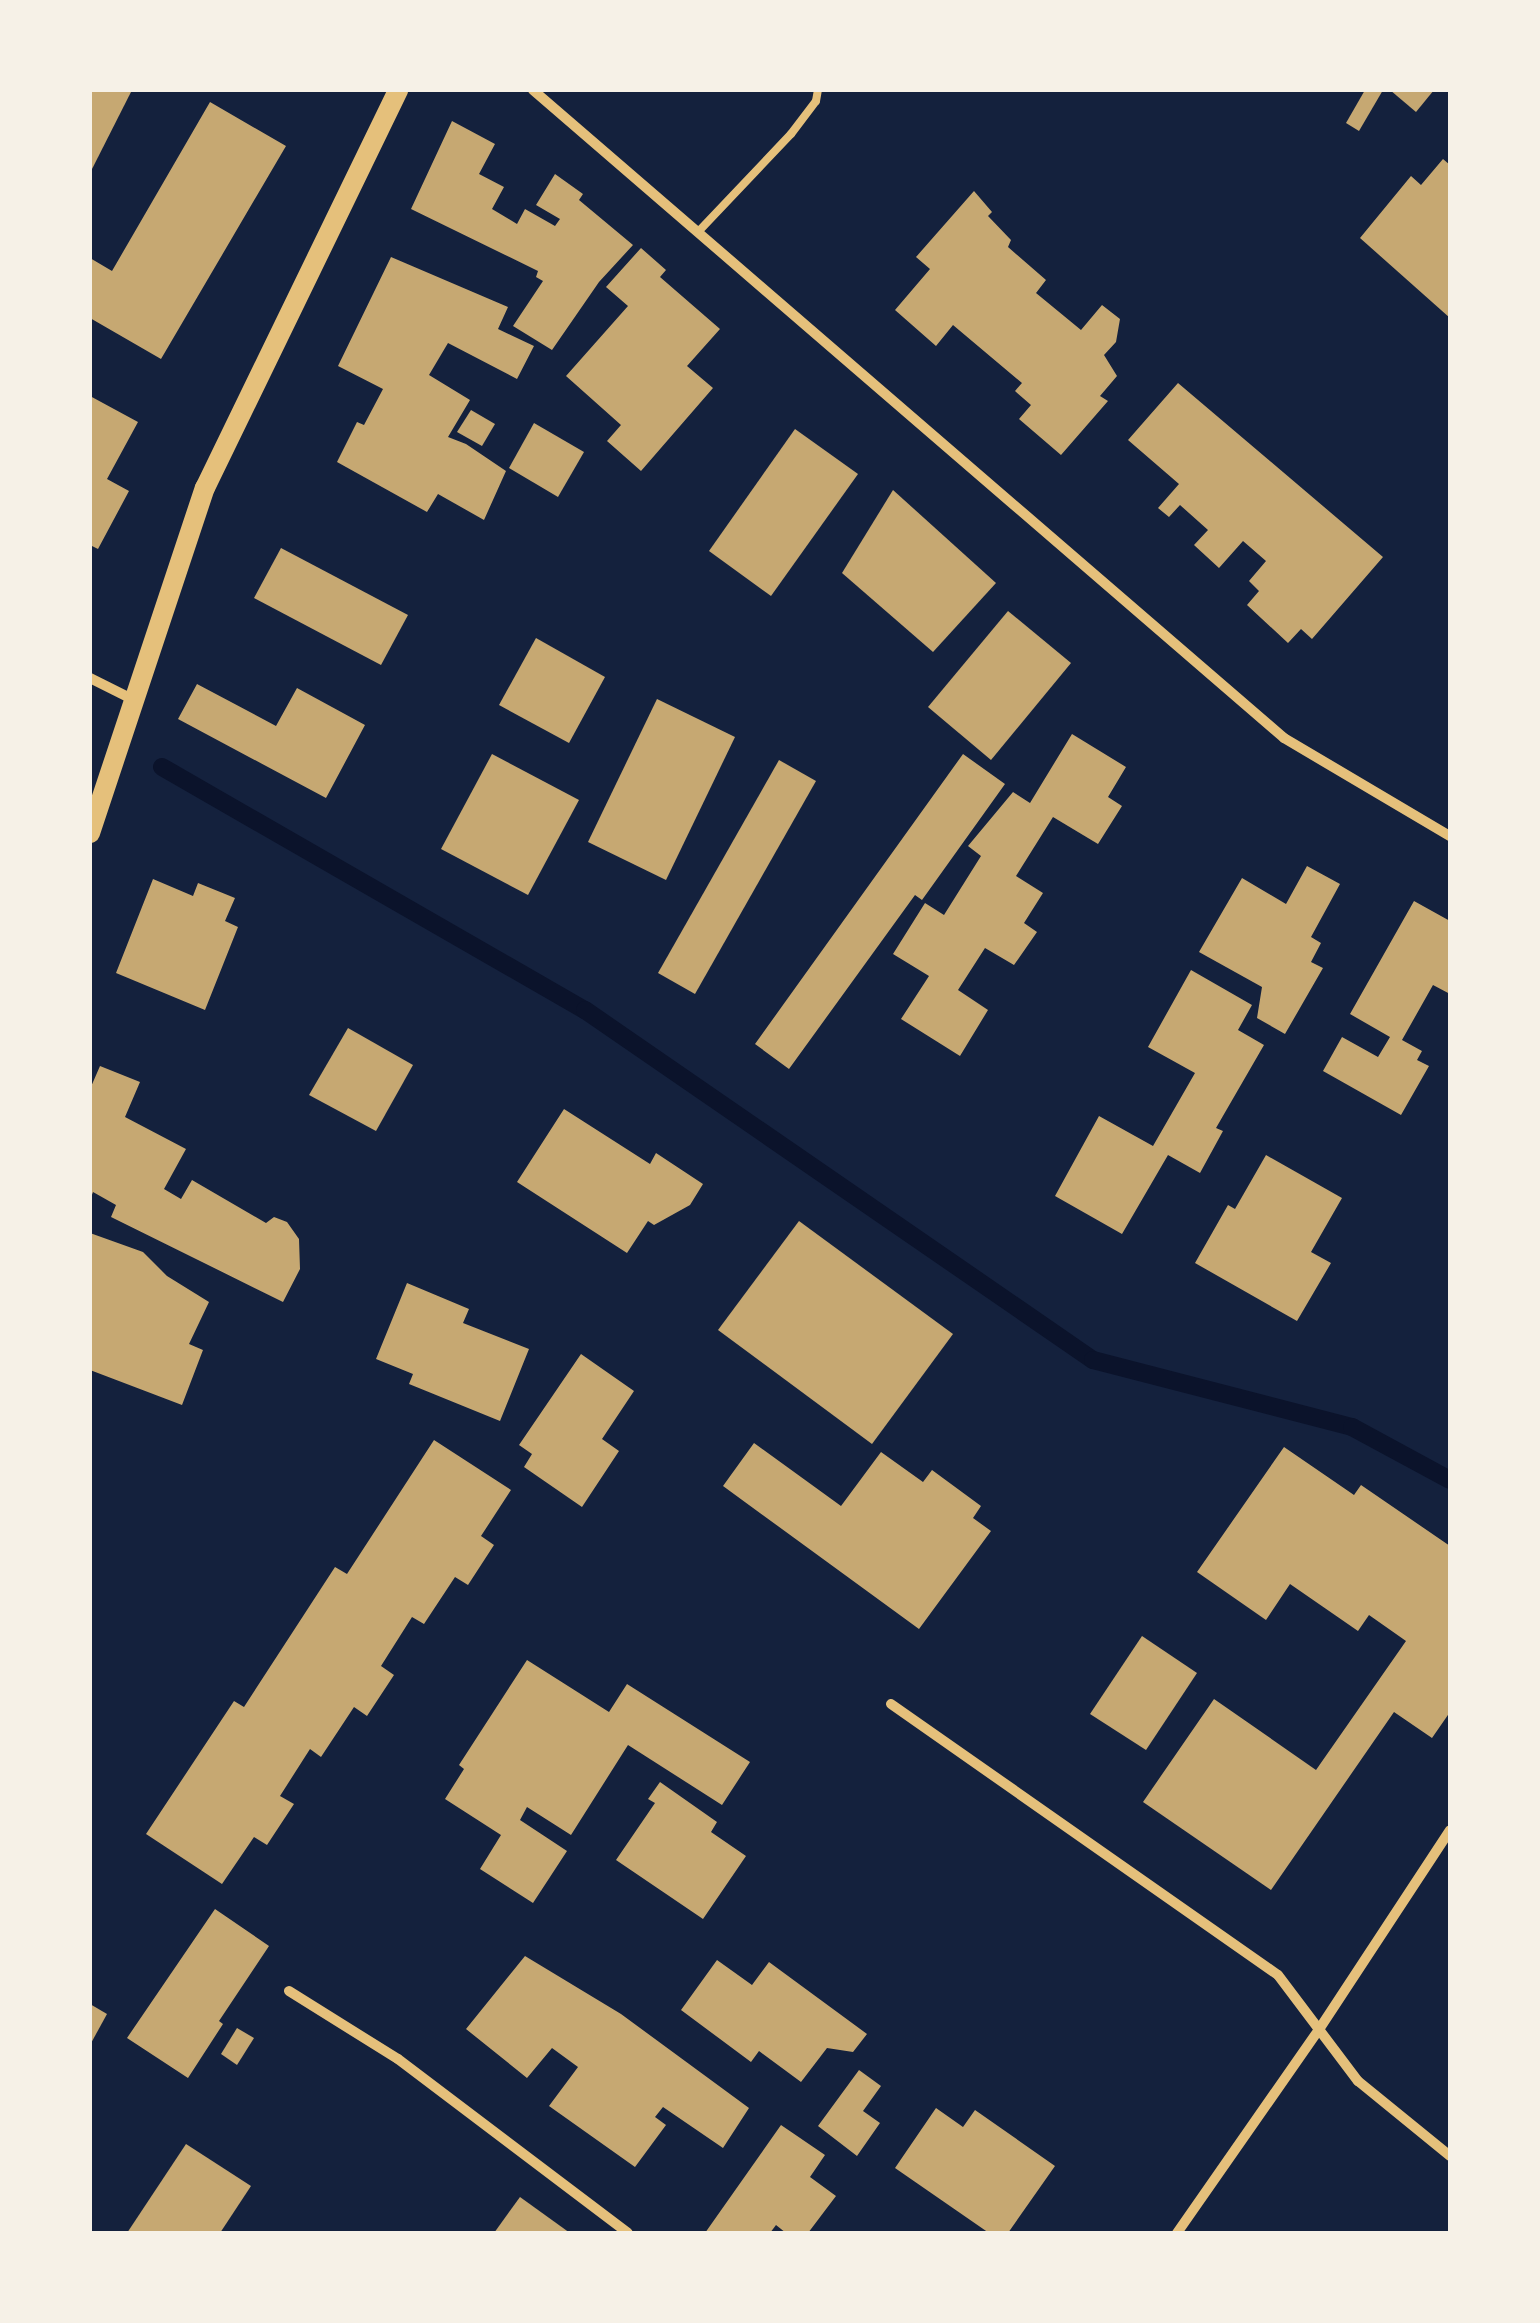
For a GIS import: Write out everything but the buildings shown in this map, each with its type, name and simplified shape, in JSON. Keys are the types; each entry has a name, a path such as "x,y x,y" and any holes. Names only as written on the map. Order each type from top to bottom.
{"main road":[{"path":"90,833 204,488 398,90"}],"street":[{"path":"532,90 1284,738 1450,836"},
{"path":"90,678 132,699"},
{"path":"891,1704 1278,1975 1358,2081 1450,2156"},
{"path":"1176,2233 1318,2031 1450,1830"},
{"path":"289,1992 398,2060 628,2233"}],"lane":[{"path":"698,232 792,134 816,101 818,90"}],"waterway":[{"path":"162,767 585,1010 1093,1360 1352,1427 1450,1480"}]}
